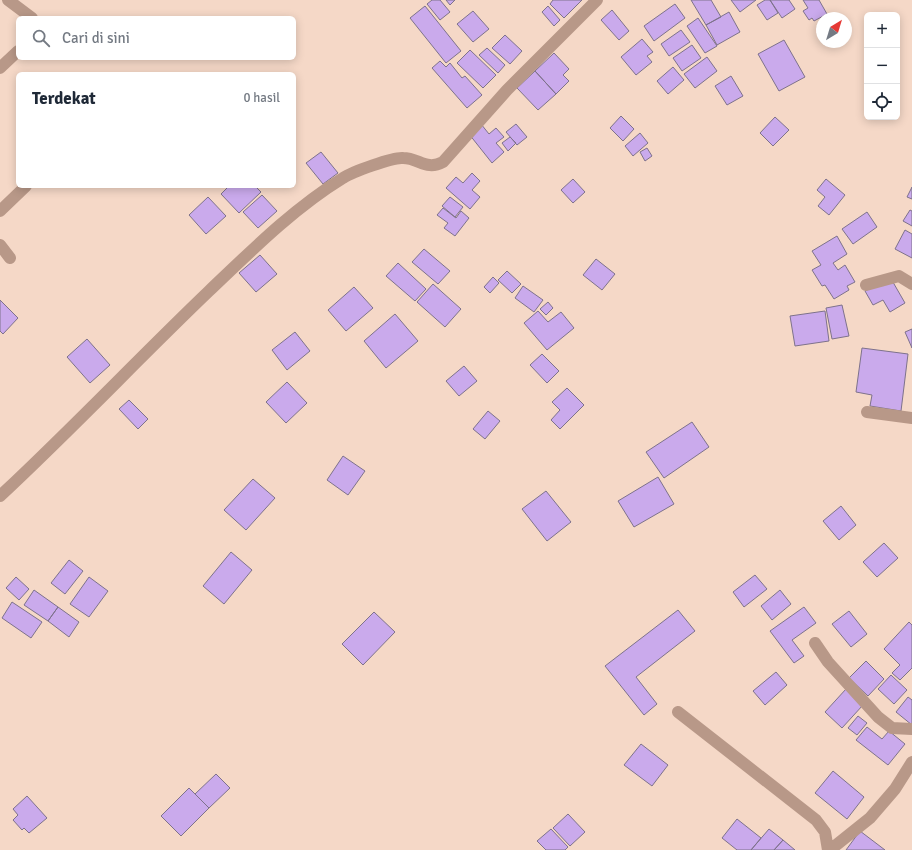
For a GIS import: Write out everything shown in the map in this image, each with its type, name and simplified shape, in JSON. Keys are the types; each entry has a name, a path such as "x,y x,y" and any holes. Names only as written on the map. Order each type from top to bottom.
{"street":[{"path":"8,0 29,16"},
{"path":"0,496 184,315 242,260 311,199 345,176 387,161 403,158 425,165 436,166 443,162 507,90 597,0"},
{"path":"0,68 16,52"},
{"path":"0,211 24,188"},
{"path":"0,245 10,258"},
{"path":"866,285 899,276 912,284"},
{"path":"867,412 912,418"},
{"path":"815,643 828,662 878,717 892,728 912,729"},
{"path":"678,712 816,820 825,832 829,850 870,818 895,789 912,762"}],"building":[{"path":"432,0 440,0 450,12 440,20 427,4"},
{"path":"446,0 455,0 450,5"},
{"path":"553,0 582,0 564,18 550,4"},
{"path":"691,0 711,0 721,17 706,25"},
{"path":"731,0 756,0 740,12"},
{"path":"765,0 770,0 778,13 767,20 757,5"},
{"path":"770,0 789,0 795,9 782,18"},
{"path":"803,0 819,0 826,12 816,12 816,20 814,21 812,18 809,20 803,11 808,8"},
{"path":"675,4 685,18 654,41 644,26"},
{"path":"425,6 461,51 446,63 410,18"},
{"path":"548,6 560,20 554,26 542,12"},
{"path":"612,10 629,31 619,40 601,20"},
{"path":"473,11 489,29 473,42 457,24"},
{"path":"729,12 740,32 717,45 706,25"},
{"path":"698,18 717,46 705,53 687,26"},
{"path":"681,30 690,42 669,56 661,44"},
{"path":"505,35 522,51 510,64 492,48"},
{"path":"642,39 653,52 647,56 652,62 636,75 621,57"},
{"path":"784,40 805,77 779,91 758,54"},
{"path":"692,45 701,58 682,71 673,58"},
{"path":"487,48 505,65 498,73 479,55"},
{"path":"470,50 496,75 483,88 457,63"},
{"path":"554,53 569,69 563,75 569,81 556,94 535,71"},
{"path":"707,57 717,71 695,88 684,74"},
{"path":"440,61 446,67 450,63 462,78 465,76 482,95 467,108 432,68"},
{"path":"673,67 684,80 668,94 657,81"},
{"path":"535,71 556,94 538,110 517,88"},
{"path":"731,76 743,96 727,105 715,86"},
{"path":"621,116 634,129 623,141 610,128"},
{"path":"775,117 789,130 773,146 760,133"},
{"path":"481,124 489,134 496,128 504,137 496,143 504,152 492,163 469,134"},
{"path":"516,124 527,137 517,145 506,132"},
{"path":"640,133 648,143 633,156 625,146"},
{"path":"510,137 516,143 508,151 502,143"},
{"path":"647,148 652,156 645,161 640,152"},
{"path":"321,152 338,173 323,184 306,163"},
{"path":"472,173 480,181 472,190 480,197 470,209 446,188 456,177 463,183"},
{"path":"573,179 585,192 573,203 561,190"},
{"path":"826,179 845,195 829,215 818,206 825,197 817,190"},
{"path":"912,187 912,199 907,197"},
{"path":"227,188 257,188 261,192 239,213 221,194"},
{"path":"262,195 277,211 258,228 243,212"},
{"path":"208,197 226,216 206,234 189,215"},
{"path":"450,197 463,207 455,217 442,206"},
{"path":"443,208 456,218 461,211 469,218 455,236 444,228 448,223 437,215"},
{"path":"910,210 912,211 912,226 903,221"},
{"path":"867,212 877,227 853,244 842,229"},
{"path":"905,230 912,234 912,258 895,249"},
{"path":"837,236 847,254 833,263 838,270 845,265 855,282 847,286 849,290 834,299 825,285 822,286 812,270 821,265 812,251"},
{"path":"424,249 450,271 438,284 412,262"},
{"path":"260,255 277,274 256,292 239,273"},
{"path":"596,259 615,274 602,290 583,275"},
{"path":"398,263 426,289 415,301 386,276"},
{"path":"507,271 521,284 512,293 498,280"},
{"path":"493,277 499,283 490,293 484,287"},
{"path":"890,277 905,303 890,312 883,300 873,305 865,291"},
{"path":"433,284 461,309 445,327 417,302"},
{"path":"523,286 543,300 534,312 515,298"},
{"path":"354,287 373,308 346,331 328,310"},
{"path":"0,300 18,318 3,334 0,331"},
{"path":"548,302 553,308 546,315 540,309"},
{"path":"842,305 849,336 832,339 826,308"},
{"path":"538,311 548,322 561,312 574,328 547,350 524,323"},
{"path":"825,311 829,341 795,346 790,316"},
{"path":"395,314 418,341 386,368 364,341"},
{"path":"912,329 912,348 905,332"},
{"path":"295,332 310,351 287,370 272,350"},
{"path":"87,339 110,365 90,383 67,357"},
{"path":"862,348 908,354 901,411 870,406 872,395 856,392"},
{"path":"542,354 559,371 547,383 530,365"},
{"path":"464,366 477,381 459,396 446,381"},
{"path":"287,382 307,403 286,423 266,402"},
{"path":"567,388 584,405 560,429 551,420 560,410 552,402"},
{"path":"129,400 148,419 138,429 119,409"},
{"path":"488,411 500,421 485,439 473,429"},
{"path":"692,422 709,447 664,478 646,452"},
{"path":"343,456 365,471 348,495 327,480"},
{"path":"658,477 674,504 634,527 618,501"},
{"path":"253,479 275,498 246,530 224,510"},
{"path":"546,491 571,522 547,541 522,509"},
{"path":"841,506 856,525 839,540 823,521"},
{"path":"884,543 898,558 877,577 863,562"},
{"path":"231,552 252,570 224,604 203,586"},
{"path":"69,560 83,571 65,594 51,583"},
{"path":"755,575 767,589 744,607 733,592"},
{"path":"16,577 29,589 19,600 6,588"},
{"path":"89,577 108,591 89,617 70,604"},
{"path":"34,590 58,607 48,621 24,605"},
{"path":"780,590 791,604 772,620 761,606"},
{"path":"12,602 42,622 31,638 2,618"},
{"path":"58,607 79,622 69,637 48,621"},
{"path":"804,607 816,623 792,640 804,656 794,663 770,631"},
{"path":"678,610 695,631 636,677 657,704 644,715 605,666"},
{"path":"849,611 867,634 851,647 832,624"},
{"path":"374,612 395,632 363,665 342,644"},
{"path":"909,622 912,625 912,668 900,680 892,673 900,665 884,649"},
{"path":"866,661 884,679 868,696 849,678"},
{"path":"776,672 787,685 765,705 753,691"},
{"path":"891,675 907,690 894,704 878,689"},
{"path":"846,689 863,705 842,728 825,712"},
{"path":"908,697 912,700 912,725 896,712"},
{"path":"858,716 867,723 857,735 848,728"},
{"path":"867,727 882,739 889,731 905,744 888,765 856,740"},
{"path":"641,744 668,765 652,786 624,765"},
{"path":"833,771 864,797 847,819 815,793"},
{"path":"216,774 230,788 209,808 195,794"},
{"path":"189,788 209,808 181,836 161,816"},
{"path":"27,796 47,818 29,833 24,828 22,830 13,820 18,815 13,809"},
{"path":"568,814 585,832 570,846 553,828"},
{"path":"737,819 761,838 751,850 737,850 722,838"},
{"path":"551,829 568,847 565,850 546,850 537,841"},
{"path":"769,829 783,840 774,850 751,850"},
{"path":"860,831 885,850 846,850"},
{"path":"783,840 795,850 774,850"}]}
